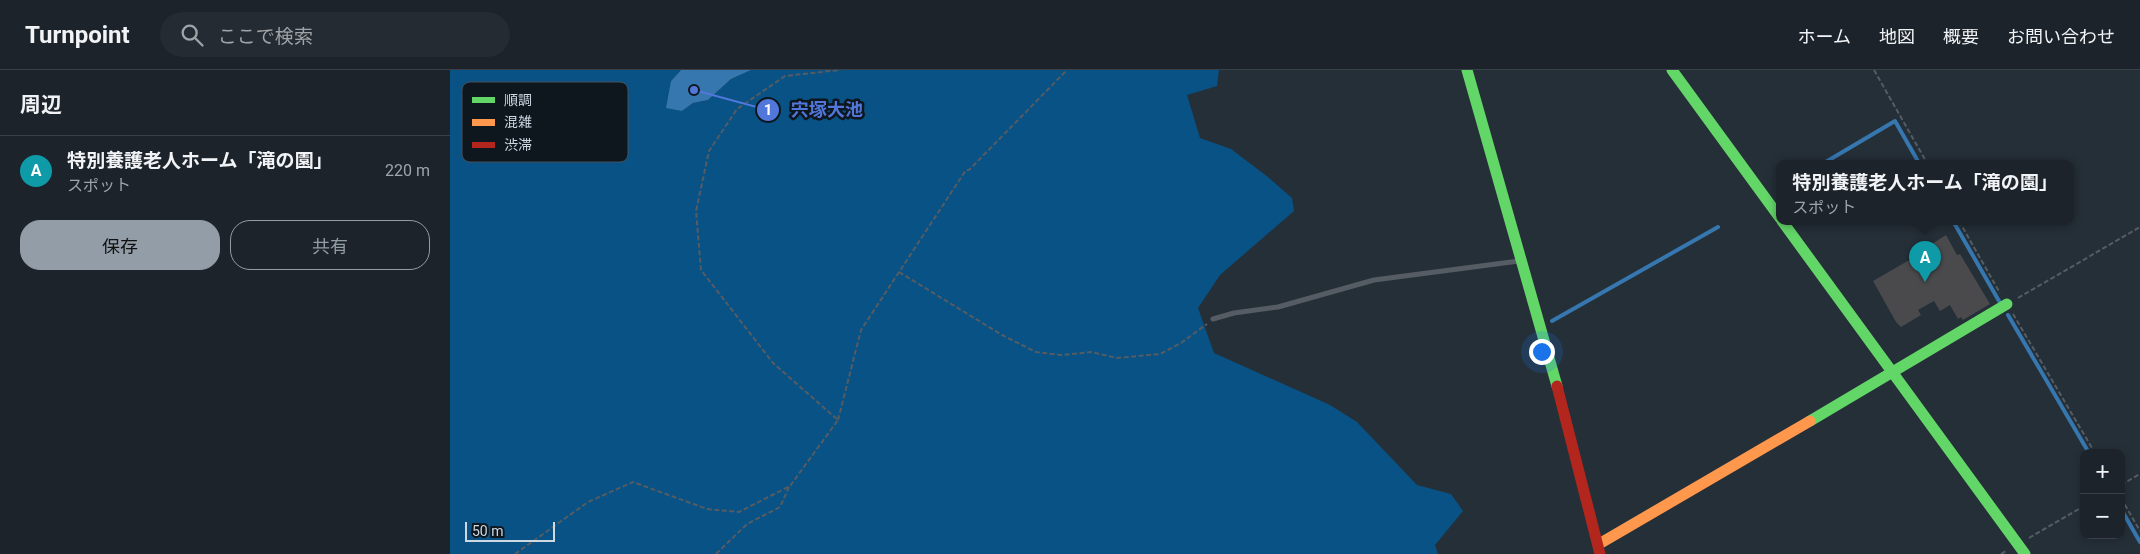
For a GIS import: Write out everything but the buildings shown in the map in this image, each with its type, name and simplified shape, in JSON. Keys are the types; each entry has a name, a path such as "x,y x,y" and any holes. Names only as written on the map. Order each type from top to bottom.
{"street":[{"path":"1467,70 1570,432 1600,549 2007,304"},
{"path":"1672,70 1776,213"},
{"path":"1785,225 2025,554"}],"lane":[{"path":"1213,319 1234,313 1278,307 1374,280 1522,260"}],"path":[{"path":"838,420 774,363 701,270 696,211 709,151 738,110 785,76 840,70"},
{"path":"716,554 747,524 780,507 790,486 838,420 861,330 966,170 969,170 989,151 1066,70"},
{"path":"1874,70 1925,160"},
{"path":"1961,225 2093,449"},
{"path":"2007,304 2140,227"},
{"path":"899,272 1002,335 1036,352 1061,355 1092,352 1117,358 1160,354 1181,343 1213,319"},
{"path":"2125,483 2140,474"},
{"path":"515,554 588,502 633,482 707,509 739,512 790,486"},
{"path":"2125,505 2140,531"},
{"path":"2001,554 2080,508"}],"shaded area":[{"path":"450,70 681,70 671,81 682,111 693,103 708,100 731,79 751,70 1219,70 1217,86 1187,95 1200,138 1231,149 1268,177 1292,198 1294,211 1220,275 1198,308 1214,353 1330,405 1357,422 1417,485 1451,494 1463,511 1435,545 1438,554 450,554"},
{"path":"681,70 751,70 731,79 708,100 693,103 682,111 666,108 671,81"}],"waterway":[{"path":"1829,160 1895,121 1917,160"},
{"path":"1955,225 1999,301"},
{"path":"1552,321 1718,227"},
{"path":"2008,315 2087,449"},
{"path":"2125,516 2140,542"}],"traffic: fast":[{"path":"1467,70 1557,386"},
{"path":"1672,70 1776,213"},
{"path":"1785,225 2025,554"},
{"path":"1810,421 2007,304"}],"traffic: slow":[{"path":"1599,544 1810,421"}],"traffic: jam":[{"path":"1557,386 1600,554"}],"place":[{"name":"宍塚大池","path":"694,90"},
{"name":"特別養護老人ホーム「滝の園」","path":"1925,282"}]}
